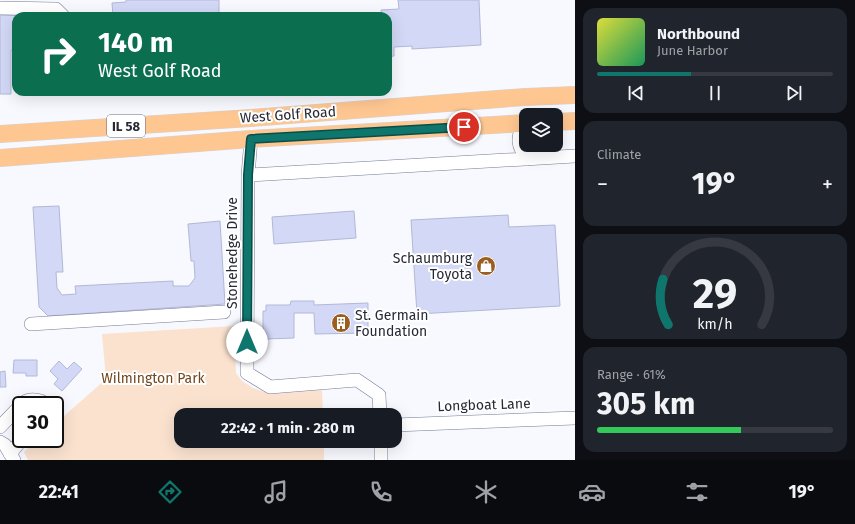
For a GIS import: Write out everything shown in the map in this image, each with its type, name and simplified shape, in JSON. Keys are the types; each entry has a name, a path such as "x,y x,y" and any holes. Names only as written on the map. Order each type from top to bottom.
{"main road":[{"name":"West Golf Road","path":"0,134 237,119 525,97 575,95"},
{"path":"563,122 575,121"},
{"name":"West Golf Road","path":"0,158 251,139 519,123"}],"street":[{"path":"0,8 56,9 59,12"},
{"name":"Stonehedge Drive","path":"251,139 248,175 247,373 270,387 356,380 379,395 380,408"},
{"path":"522,152 528,159"},
{"path":"528,159 532,152"},
{"path":"248,175 575,156"},
{"path":"31,324 224,312"},
{"path":"0,427 12,414"},
{"name":"Longboat Lane","path":"402,425 575,418"},
{"path":"0,442 5,445 12,457"},
{"path":"12,457 17,448"},
{"path":"381,448 381,460"}],"green space":[{"name":"Wilmington Park","path":"234,326 236,373 242,381 253,388 270,394 322,390 323,408 174,408 174,448 324,448 324,460 28,460 24,452 28,448 64,448 64,416 106,379 102,334"}],"building":[{"path":"126,0 219,0 219,12 113,12 112,3 126,2"},
{"path":"398,0 479,0 481,45 412,49 412,46 394,47 394,56 392,56 392,12 381,12 381,10 399,9"},
{"path":"0,15 12,15 11,94 0,94"},
{"path":"59,206 63,272 56,272 57,288 62,295 76,294 75,286 173,281 173,286 189,286 195,278 194,261 191,261 188,224 220,221 225,304 48,316 39,307 33,207"},
{"path":"354,211 356,238 274,244 272,217"},
{"name":"Schaumburg Toyota","path":"508,215 509,227 555,225 560,306 417,314 411,220"},
{"name":"St. Germain Foundation","path":"291,301 314,301 314,305 368,303 368,333 315,334 314,313 294,313 294,338 266,339 266,333 263,333 263,311 266,311 266,305 290,305"},
{"path":"14,360 37,360 37,376 26,376 26,373 13,373"},
{"path":"59,361 67,369 74,362 82,369 62,391 54,384 58,379 50,371"},
{"path":"5,371 6,387 0,387 0,372"}],"place":[{"name":"Schaumburg Toyota","path":"486,266"},
{"name":"St. Germain Foundation","path":"341,323"}],"route":[{"path":"247,342 248,175 251,139 464,127"}]}
